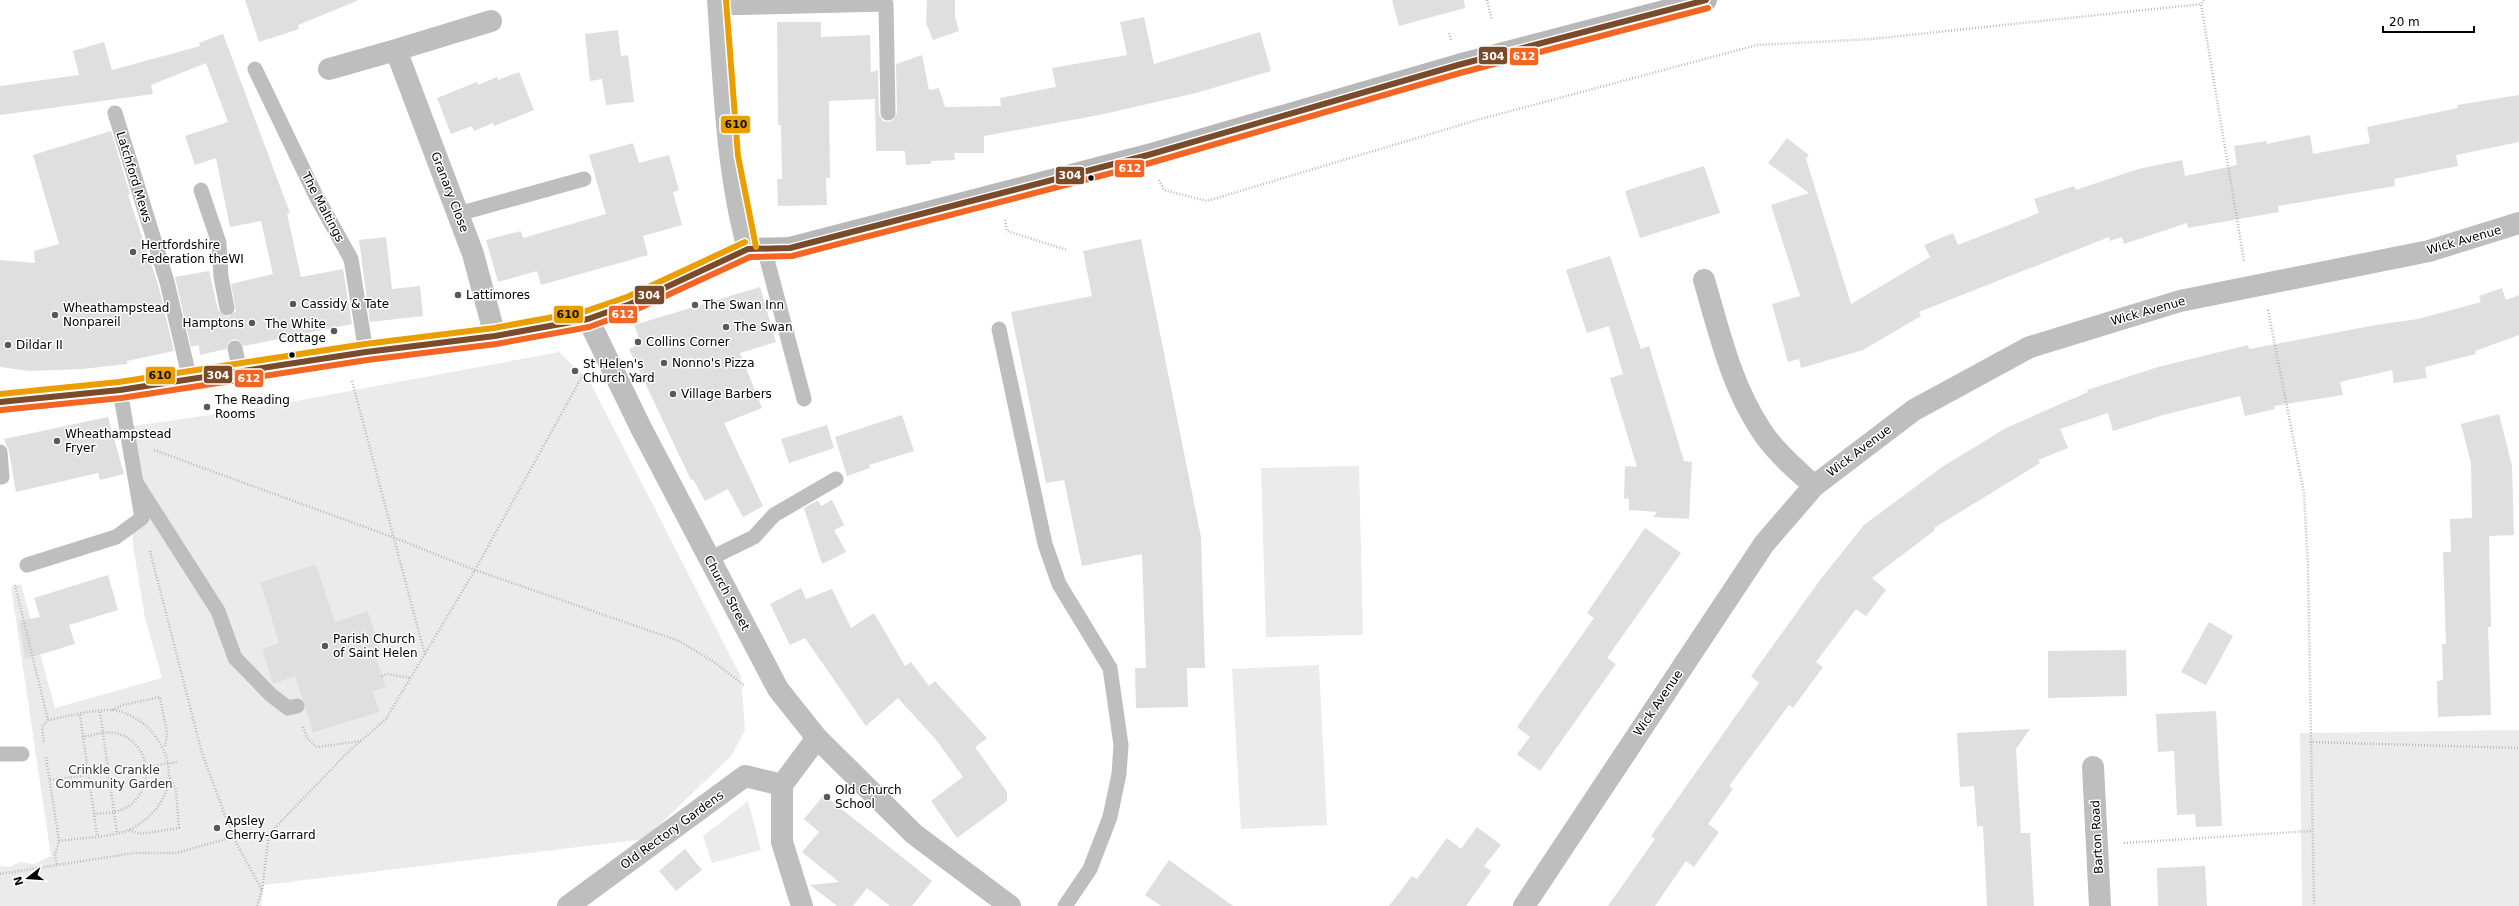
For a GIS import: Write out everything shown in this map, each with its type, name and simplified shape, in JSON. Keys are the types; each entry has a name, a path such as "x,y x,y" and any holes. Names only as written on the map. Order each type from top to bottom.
{"main road":[{"path":"0,402 120,390 356,354 494,336 588,320 630,304 756,248 790,248 1148,155 1458,65 1706,0"}],"street":[{"path":"718,4 731,162 738,214 756,248"},
{"path":"329,69 492,21"},
{"name":"Granary Close","path":"396,50 473,254 494,336"},
{"name":"Wick Avenue","path":"1524,906 1764,544 1814,486 1914,410 2030,347 2180,301 2429,251 2519,224"},
{"path":"1704,280 1730,369 1746,405 1761,431 1780,454 1814,486"},
{"name":"Church Street","path":"588,320 641,428 778,689 817,738 914,834 1004,904"},
{"path":"802,906 782,842 782,785 817,738"},
{"name":"Barton Road","path":"2094,767 2100,906"},
{"name":"Old Rectory Gardens","path":"568,906 745,776 782,785"}],"lane":[{"path":"718,4 886,4 888,113"},
{"name":"The Maltings","path":"256,69 316,196 351,259 356,354"},
{"name":"Latchford Mews","path":"115,113 166,282 190,380"},
{"path":"458,214 584,179"},
{"path":"201,190 219,243 222,276 228,308"},
{"path":"756,248 804,399"},
{"path":"999,329 1045,544 1059,584 1110,668 1121,745 1119,774 1110,817 1090,869 1065,906"},
{"path":"235,348 240,372"},
{"path":"27,565 116,537 142,518 130,441 120,390"},
{"path":"0,452 2,477 0,477"},
{"path":"709,559 754,537 774,515 836,479"},
{"path":"137,484 218,611 235,658 288,708 297,706"},
{"path":"0,754 22,754"}],"path":[{"path":"1487,0 1492,20"},
{"path":"2204,0 2201,4 2245,267 2263,285 2304,493 2308,567 2311,831 2314,906"},
{"path":"1148,155 1164,190 1207,201 1477,120 1757,45 1872,39 2201,4"},
{"path":"1004,215 1007,231 1067,250"},
{"path":"356,354 395,538 425,655"},
{"path":"257,906 262,890 269,834 300,800 386,719 475,570 585,373"},
{"path":"130,441 395,538 475,570 679,641 714,662 749,689"},
{"path":"142,518 202,754 234,837 262,890"},
{"path":"13,581 48,720"},
{"path":"382,676 388,674 411,678"},
{"path":"57,866 55,855 59,840 42,727 48,720 112,710 123,705 160,697 166,733 165,749 169,764 170,777 176,790 179,828 140,834 129,830"},
{"path":"297,706 307,738 317,747 361,741"},
{"path":"112,710 136,719 147,726 165,749"},
{"path":"100,712 117,833"},
{"path":"80,715 97,835"},
{"path":"82,737 103,733 119,734 128,738 138,746 146,767 147,778 138,797 122,810 94,814"},
{"path":"2310,742 2519,748"},
{"path":"146,767 177,762"},
{"path":"50,780 88,775"},
{"path":"59,840 117,833 129,830 154,812 162,801 170,777"},
{"path":"2097,845 2311,831"},
{"path":"0,874 134,853 176,853 234,837"}],"green space":[{"name":"Crinkle Crankle Community Garden","path":"559,352 590,382 741,677 745,730 732,755 645,839 264,885 261,906 0,906 0,866 9,867 20,862 34,864 51,856 11,587 21,584 55,708 162,678 145,618 133,545 133,426 253,409","holes":["316,564 335,622 368,611 381,651 362,657 380,712 314,733 295,676 273,683 262,649 279,643 260,582"]},
{"path":"1359,466 1363,635 1266,637 1261,468"},
{"path":"1319,665 1327,825 1241,829 1232,669"},
{"path":"2519,730 2519,906 2302,906 2300,733"},
{"path":"748,801 761,850 712,863 703,836"}],"building":[{"path":"245,0 357,1 298,25 299,29 259,42"},
{"path":"927,0 955,0 955,17 959,31 933,40 926,23"},
{"path":"1392,0 1464,0 1465,8 1399,26"},
{"path":"1144,17 1154,64 1260,32 1271,71 1196,93 1099,115 984,136 984,153 954,153 955,160 931,161 931,164 906,165 905,151 876,151 875,99 829,101 830,178 826,178 827,205 778,206 777,179 782,179 781,125 778,125 777,22 821,22 821,37 870,35 871,72 878,70 879,114 883,121 889,122 893,120 897,113 896,64 922,55 929,90 939,88 945,107 1001,106 1000,98 1056,87 1052,68 1127,55 1120,22"},
{"path":"618,30 621,56 628,55 634,102 606,105 602,79 590,81 585,34"},
{"path":"223,34 290,213 287,214 301,277 343,269 352,324 244,346 238,340 234,339 229,342 226,349 200,355 199,345 191,347 175,277 209,271 218,310 224,316 228,317 236,311 231,284 273,274 261,221 230,227 216,158 195,165 185,136 228,122 206,63 151,85 153,94 0,115 0,86 79,75 73,51 104,42 112,70 200,46 199,43"},
{"path":"519,72 534,110 494,126 493,123 474,131 472,126 451,134 437,98 477,82 478,85 497,77 498,80"},
{"path":"2519,95 2519,142 2456,155 2458,166 2394,179 2395,186 2278,206 2279,212 2188,228 2187,223 2124,244 2122,237 2110,241 2109,237 1919,312 1921,316 1863,350 1801,368 1799,359 1788,362 1772,304 1800,296 1771,205 1809,193 1768,163 1787,138 1809,155 1806,159 1851,304 1930,257 1924,245 1953,233 1958,245 2039,213 2034,199 2074,186 2076,190 2138,169 2182,160 2185,176 2237,165 2234,146 2267,141 2267,144 2310,135 2313,154 2370,143 2367,127 2458,108 2457,105"},
{"path":"111,131 130,194 128,195 158,284 174,351 127,361 127,364 83,369 29,371 0,367 0,260 35,263 34,251 59,244 33,155"},
{"path":"633,143 639,163 669,155 679,190 673,192 682,225 643,236 648,255 541,285 537,271 498,282 486,240 521,231 523,238 606,214 589,155"},
{"path":"1704,166 1720,213 1640,238 1625,191"},
{"path":"386,237 392,289 420,286 423,316 370,322 359,240"},
{"path":"1141,239 1201,537 1205,668 1187,668 1188,707 1136,708 1135,668 1146,668 1142,554 1082,566 1064,480 1046,483 1011,312 1092,296 1083,251"},
{"path":"1610,256 1641,349 1649,346 1684,461 1692,462 1689,519 1653,517 1657,512 1629,510 1629,499 1624,498 1625,466 1637,467 1610,378 1623,374 1609,326 1587,333 1566,270"},
{"path":"760,287 776,342 740,353 762,408 724,423 763,506 743,517 728,489 705,501 693,479 691,480 629,349 641,343 634,325"},
{"path":"2502,288 2506,300 2519,295 2519,335 2475,351 2476,354 2425,367 2427,378 2394,383 2392,370 2340,382 2343,395 2274,406 2275,409 2245,416 2240,396 2163,415 2113,431 2108,413 2060,429 2068,448 2038,460 2040,463 1934,528 1935,530 1872,578 1886,590 1866,616 1856,609 1816,662 1823,667 1793,708 1789,705 1729,786 1733,789 1708,824 1719,832 1694,867 1686,861 1655,906 1608,906 1655,839 1651,836 1759,683 1751,676 1820,580 1864,525 1942,467 2006,428 2088,392 2087,390 2158,367 2248,345 2249,349 2376,325 2418,319 2481,302 2479,296"},
{"path":"2499,414 2512,466 2514,535 2489,536 2491,627 2488,627 2491,715 2438,717 2437,681 2443,680 2442,644 2446,644 2443,552 2451,552 2450,519 2472,518 2471,463 2461,424"},
{"path":"902,415 914,451 869,465 870,468 847,476 835,437"},
{"path":"108,417 124,474 100,480 98,473 16,492 9,451 4,439"},
{"path":"827,425 834,448 789,463 781,439"},
{"path":"818,500 821,506 832,500 844,525 834,530 846,552 822,564 804,508"},
{"path":"1645,528 1681,553 1607,658 1616,664 1540,771 1517,754 1530,737 1517,727 1594,618 1587,613"},
{"name":"Parish Church of Saint Helen","path":"316,564 335,622 368,611 381,651 374,653 386,687 373,691 380,712 313,733 295,676 273,684 262,649 279,643 260,582"},
{"path":"108,575 118,610 69,625 75,644 25,659 19,621 40,617 34,598"},
{"path":"801,588 806,599 832,589 851,628 874,613 905,666 911,662 929,686 935,681 987,738 975,747 1007,792 1007,801 957,838 931,801 963,777 937,741 898,698 866,726 805,638 790,645 770,604"},
{"path":"2209,622 2233,636 2206,685 2181,672"},
{"path":"2126,650 2127,696 2048,698 2048,651"},
{"path":"2216,711 2222,826 2196,827 2195,814 2177,815 2174,751 2158,752 2156,714"},
{"path":"2030,729 2016,749 2021,833 2030,833 2034,906 1987,906 1983,826 1977,826 1974,786 1960,787 1957,733"},
{"path":"824,795 932,881 912,906 890,906 867,888 853,906 837,906 810,885 839,882 802,852 819,832 804,819"},
{"path":"1477,827 1501,845 1484,866 1491,871 1466,906 1389,906 1412,876 1417,879 1447,838 1461,849"},
{"path":"685,849 702,870 676,891 659,871"},
{"path":"1169,860 1233,906 1161,906 1145,895"},
{"path":"2205,866 2207,906 2158,906 2157,868"}],"transit line":[{"name":"610","path":"726,0 738,156 756,247"},
{"name":"304","path":"0,402 120,390 366,352 495,336 588,319 630,304 748,249 790,248 998,194 1148,155 1458,65 1706,0"},
{"name":"612","path":"1,410 121,398 367,360 496,344 589,327 633,311 750,257 792,256 1150,163 1460,73 1708,8"},
{"name":"610","path":"0,394 119,382 365,344 494,328 586,311 627,297 745,242"}],"place":[{"name":"Hertfordshire Federation theWI","path":"133,252"},
{"name":"Lattimores","path":"458,295"},
{"name":"Cassidy & Tate","path":"293,304"},
{"name":"The Swan Inn","path":"695,305"},
{"name":"Wheathampstead Nonpareil","path":"55,315"},
{"name":"Hamptons","path":"252,323"},
{"name":"The Swan","path":"726,327"},
{"name":"The White Cottage","path":"334,331"},
{"name":"Collins Corner","path":"638,342"},
{"name":"Dildar II","path":"8,345"},
{"name":"Nonno's Pizza","path":"664,363"},
{"name":"St Helen's Church Yard","path":"575,371"},
{"name":"Village Barbers","path":"673,394"},
{"name":"The Reading Rooms","path":"207,407"},
{"name":"Wheathampstead Fryer","path":"57,441"},
{"name":"Parish Church of Saint Helen","path":"325,646"},
{"name":"Old Church School","path":"827,797"},
{"name":"Apsley Cherry-Garrard","path":"217,828"}]}
